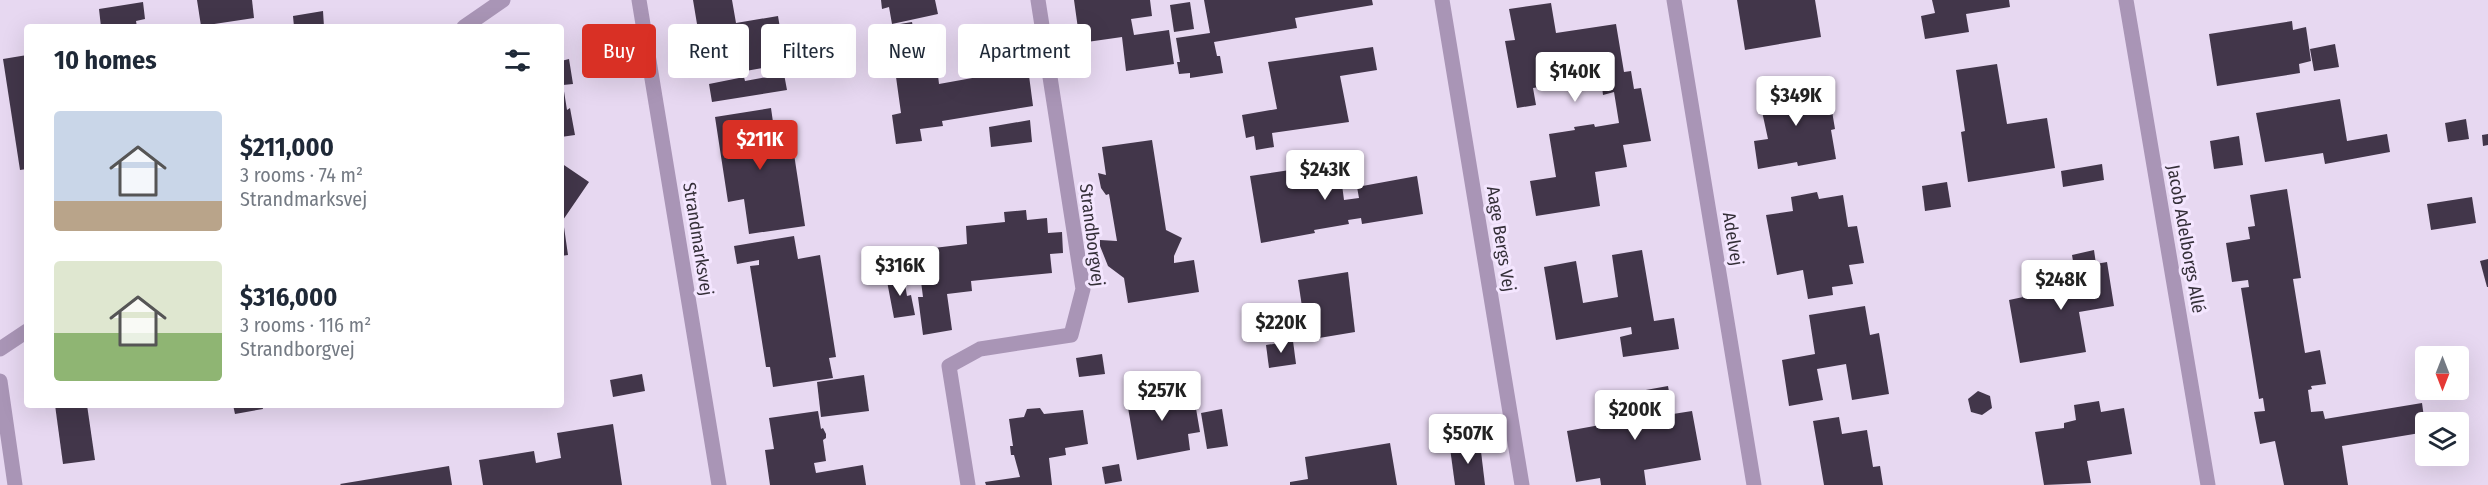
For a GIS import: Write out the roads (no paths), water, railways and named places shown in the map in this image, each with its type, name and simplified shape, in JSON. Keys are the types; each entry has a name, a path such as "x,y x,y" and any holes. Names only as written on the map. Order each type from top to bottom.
{"street":[{"path":"468,24 502,0"},
{"name":"Strandmarksvej","path":"639,0 719,485"},
{"name":"Strandborgvej","path":"968,485 950,366 980,349 1071,335 1083,289 1038,0"},
{"name":"Aage Bergs Vej","path":"1442,0 1522,485"},
{"name":"Adelvej","path":"1674,0 1754,485"},
{"name":"Jacob Adelborgs Allé","path":"2126,0 2208,485"},
{"path":"0,349 24,333"},
{"path":"0,381 15,485"}]}
